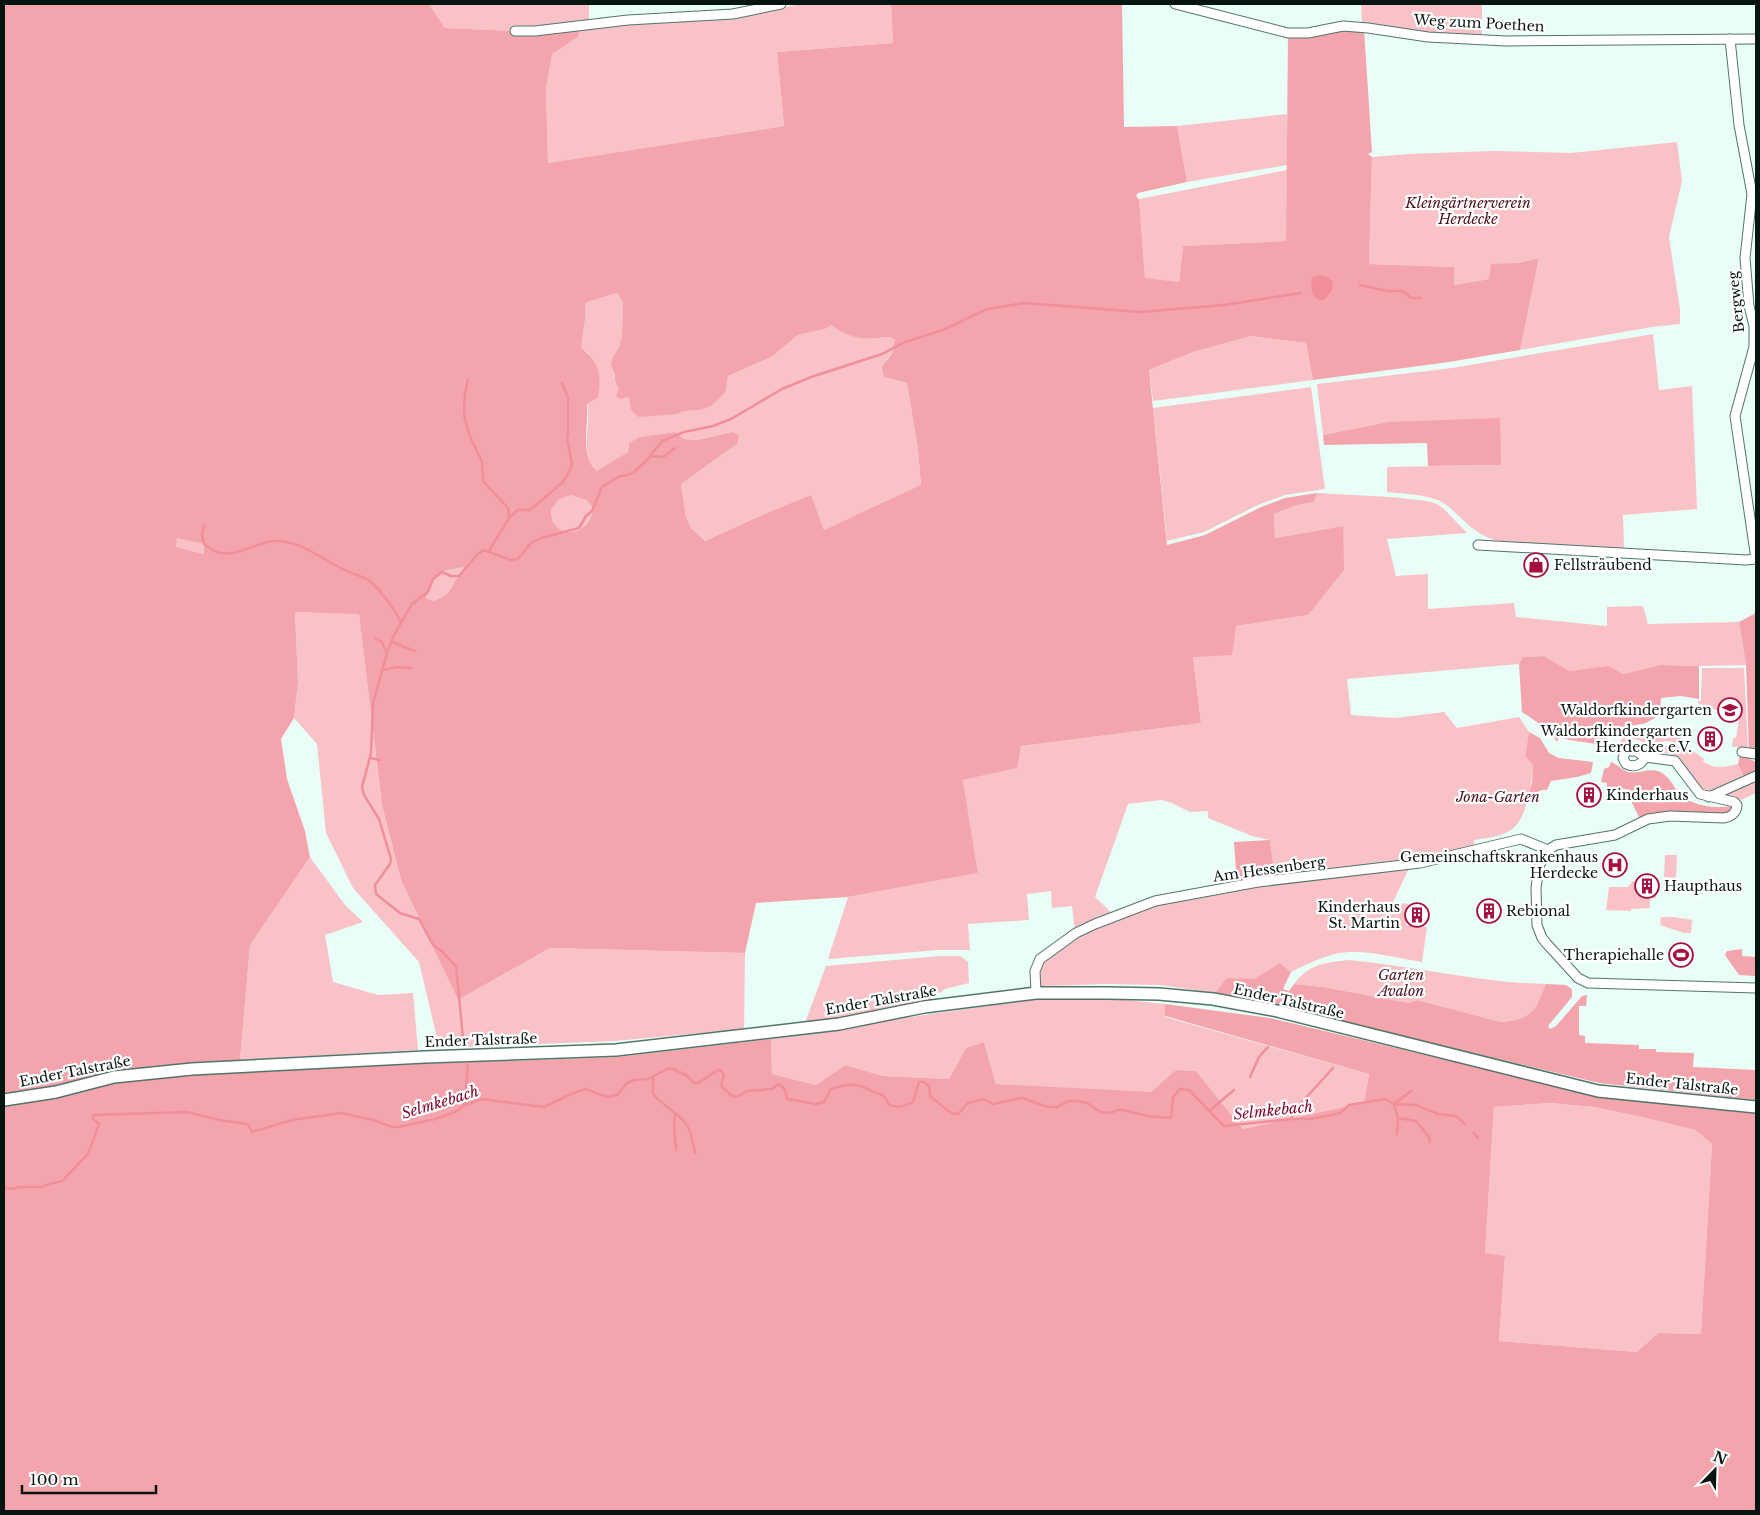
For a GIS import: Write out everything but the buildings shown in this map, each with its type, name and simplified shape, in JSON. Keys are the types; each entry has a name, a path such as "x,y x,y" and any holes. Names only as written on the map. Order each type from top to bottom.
{"main road":[{"name":"Ender Talstraße","path":"4,1100 51,1094 114,1077 192,1069 415,1057 616,1050 839,1024 924,1007 1036,993 1150,994 1213,1000 1273,1010 1598,1091 1756,1107"}],"street":[{"path":"515,31 534,31 628,20 733,14 782,4"},
{"name":"Weg zum Poethen","path":"1176,4 1288,33 1308,33 1343,26 1428,37 1506,41 1756,39"},
{"name":"Bergweg","path":"1478,544 1746,560 1756,559 1735,416 1754,347 1754,326 1749,306 1746,258 1752,194 1739,124 1730,39"},
{"path":"1742,752 1756,754"},
{"path":"1646,757 1675,762 1698,791 1709,796 1734,802 1737,805 1737,809 1731,815 1724,818 1670,816 1648,819 1615,835 1556,845 1548,850 1542,858 1536,890 1537,925 1542,938 1578,978 1588,983 1756,988"},
{"path":"1709,796 1756,776"},
{"name":"Am Hessenberg","path":"1036,993 1035,971 1040,959 1076,933 1155,901 1258,882 1420,863 1521,839 1548,850"}],"green space":[{"path":"429,4 589,4 589,21 515,31 445,28"},
{"path":"801,4 891,4 893,43 777,52 784,126 548,163 546,88 552,53 578,37 580,29 628,24 710,20"},
{"path":"1361,4 1482,4 1482,37 1427,33 1362,23"},
{"path":"1287,114 1287,165 1187,182 1177,126"},
{"name":"Kleingärtnerverein Herdecke","path":"1677,142 1682,181 1669,237 1680,309 1680,324 1652,327 1520,350 1539,258 1517,263 1489,279 1454,285 1454,267 1369,264 1372,157 1492,151 1571,153"},
{"path":"1287,170 1286,241 1183,246 1179,282 1145,279 1139,199"},
{"path":"617,293 623,301 622,335 619,347 613,357 615,381 619,389 629,397 667,414 700,410 710,406 726,392 728,376 773,356 798,335 825,329 831,325 858,337 888,337 896,339 893,352 887,359 884,377 907,383 918,450 921,486 824,530 811,496 762,515 705,541 691,528 686,517 681,484 737,444 732,432 697,440 684,439 675,432 639,437 629,443 628,452 598,472 592,466 589,459 587,444 589,354 581,347 585,320 585,303"},
{"path":"1653,334 1659,390 1692,386 1697,509 1623,515 1624,551 1507,543 1494,540 1477,531 1440,501 1421,496 1387,492 1387,467 1500,465 1388,422 1323,435 1317,384 1452,368"},
{"path":"1251,336 1306,343 1313,380 1153,401 1149,370 1193,352"},
{"path":"1311,387 1325,489 1285,495 1260,504 1204,532 1167,541 1153,408"},
{"name":"Jona-Garten","path":"1317,493 1427,501 1437,504 1444,509 1467,533 1387,539 1396,576 1428,574 1428,609 1514,603 1516,617 1607,626 1607,607 1643,606 1648,624 1739,622 1746,665 1660,665 1623,674 1609,667 1569,672 1544,656 1523,657 1519,664 1347,679 1351,715 1395,718 1444,712 1457,728 1519,717 1529,732 1525,756 1533,765 1528,800 1525,810 1516,825 1511,830 1502,834 1474,840 1475,849 1418,861 1275,878 1270,840 1252,836 1208,818 1208,811 1190,812 1161,800 1128,804 1095,897 1114,915 1075,931 1072,906 1052,908 1051,891 1027,894 1029,920 968,924 970,950 939,950 828,959 848,897 978,873 963,780 1016,768 1021,746 1201,723 1193,657 1236,626 1308,615 1343,526 1275,538 1274,514 1297,505 1314,502"},
{"path":"571,495 586,500 593,508 588,522 583,527 570,532 558,528 553,522 551,510 558,500"},
{"path":"177,537 204,544 204,554 175,547"},
{"path":"466,568 446,595 433,601 426,598 438,574 446,570"},
{"path":"295,612 359,613 382,805 401,880 458,1000 550,948 745,953 744,1029 615,1041 468,1047 466,1037 437,1038 419,962 353,888 326,833 317,744 294,718 298,683"},
{"path":"1702,668 1744,668 1748,747 1732,747 1733,738 1736,738 1739,719 1698,703 1698,701 1701,701"},
{"path":"1659,725 1660,729 1682,735 1679,743 1666,741 1649,744 1635,739 1617,748 1620,742 1629,734"},
{"path":"1671,745 1693,751 1711,766 1724,767 1738,764 1745,779 1717,790 1702,788 1694,780 1681,760 1670,754 1650,751 1651,749"},
{"path":"1756,779 1756,793 1741,800 1734,796 1717,795"},
{"path":"1665,855 1677,855 1676,878 1664,877"},
{"path":"310,857 345,905 363,922 325,935 333,982 378,995 413,993 418,1050 240,1060 250,945"},
{"path":"1410,866 1393,902 1408,904 1406,925 1427,927 1422,962 1367,953 1349,952 1334,954 1291,972 1280,963 1254,980 1228,978 1215,993 1160,985 1040,986 1036,971 1042,959 1078,935 1158,903 1258,884"},
{"path":"1633,881 1643,881 1646,888 1648,881 1658,882 1656,898 1650,898 1650,908 1631,909 1631,911 1606,910 1609,887 1628,887"},
{"path":"1661,917 1692,920 1691,933 1684,933 1660,925"},
{"path":"960,956 968,962 969,983 945,989 924,1004 838,1021 805,1023 826,966"},
{"name":"Garten Avalon","path":"1349,960 1472,978 1546,984 1536,1007 1529,1014 1520,1019 1501,1022 1417,1000 1409,1003 1323,987 1294,984 1306,972 1318,965"},
{"path":"1106,998 1165,1004 1165,1017 1369,1074 1364,1104 1243,1129 1196,1071 1176,1070 1151,1093 996,1084 984,1042 966,1048 949,1079 883,1076 845,1065 816,1085 772,1074 771,1039 1035,999"},
{"path":"1550,1103 1594,1107 1695,1130 1712,1144 1701,1334 1658,1333 1637,1352 1499,1341 1505,1257 1485,1253 1494,1107"}],"shaded area":[{"path":"4,4 429,4 445,28 515,31 580,29 578,37 552,54 546,88 548,163 784,126 777,52 893,43 891,4 1122,4 1124,127 1177,126 1187,182 1138,193 1136,196 1139,199 1145,278 1179,282 1183,246 1286,241 1288,36 1342,29 1364,29 1372,152 1368,154 1372,157 1369,264 1454,267 1454,285 1489,279 1491,264 1517,263 1539,258 1520,350 1449,362 1313,380 1306,343 1251,336 1193,352 1149,370 1167,545 1205,535 1261,507 1285,498 1317,493 1314,502 1297,505 1274,514 1275,538 1343,526 1344,570 1308,615 1236,626 1232,655 1193,657 1201,723 1021,746 1017,768 963,780 978,873 848,897 756,903 745,953 550,948 458,1000 401,880 382,805 359,614 295,612 298,683 294,718 281,739 287,779 305,831 310,857 250,945 240,1060 115,1075 4,1098","holes":["617,293 623,302 622,335 611,365 619,389 616,396 620,399 629,397 631,410 639,417 677,414 711,406 726,392 728,376 773,356 798,335 825,329 831,325 841,332 858,337 888,337 895,339 893,352 882,367 884,377 907,383 918,450 921,485 824,530 811,495 705,541 691,528 686,517 681,484 737,444 739,435 732,432 697,440 684,439 675,432 639,437 629,443 628,452 597,471 591,464 586,449 587,404 598,397 600,381 598,369 581,347 585,320 585,303","571,495 586,500 593,508 592,515 584,527 571,532 558,528 553,522 551,510 558,500","177,538 204,544 204,554 176,547","462,567 466,569 457,578 446,595 433,601 426,598 433,581 438,574 446,570"]},
{"path":"1319,275 1325,276 1333,284 1331,292 1324,300 1316,298 1312,291 1312,278"},
{"path":"1500,418 1501,465 1428,466 1427,443 1324,445 1323,435 1388,422"},
{"path":"1756,613 1756,751 1749,751 1746,665 1739,622"},
{"path":"1544,656 1569,671 1609,666 1623,674 1660,665 1699,666 1699,699 1681,696 1661,698 1660,715 1646,723 1626,727 1597,744 1559,737 1557,742 1550,731 1522,712 1519,664 1523,657"},
{"path":"1529,732 1540,738 1549,753 1559,758 1593,762 1591,773 1551,781 1547,790 1538,792 1528,804 1526,802 1532,783 1533,765 1525,756"},
{"path":"1740,754 1756,762 1756,774 1745,779 1738,764"},
{"path":"1611,762 1628,772 1658,771 1669,779 1682,796 1693,802 1713,807 1731,806 1732,808 1724,814 1670,811 1649,815 1640,819 1632,803 1631,790 1619,788 1607,791 1607,783 1601,782 1604,769 1609,767"},
{"path":"1270,840 1275,878 1237,884 1234,842"},
{"path":"1742,949 1742,956 1756,957 1756,976 1739,975 1725,955 1727,951"},
{"path":"1280,963 1291,972 1283,989 1289,991 1294,984 1323,987 1409,1003 1417,1000 1501,1022 1520,1019 1529,1014 1536,1007 1546,984 1566,985 1572,989 1572,997 1548,1026 1550,1029 1556,1026 1582,996 1587,995 1586,1006 1579,1006 1579,1035 1585,1036 1585,1043 1639,1045 1639,1049 1656,1049 1656,1052 1694,1053 1693,1067 1756,1070 1756,1100 1599,1083 1274,1005 1215,993 1227,978 1254,979"},
{"path":"1165,1004 1270,1018 1598,1096 1756,1114 1756,1511 4,1511 4,1104 116,1081 254,1070 618,1057 771,1039 772,1074 816,1085 845,1065 883,1076 949,1079 966,1048 984,1042 996,1084 1151,1092 1176,1070 1196,1071 1243,1129 1364,1103 1369,1074 1165,1016","holes":["1550,1103 1594,1107 1695,1130 1712,1144 1701,1334 1658,1333 1637,1352 1499,1341 1505,1256 1485,1253 1494,1107"]}],"waterway":[{"path":"1360,285 1388,291 1403,291 1411,298 1421,298"},
{"path":"463,1038 456,966 443,952 433,945 419,919 400,913 376,894 375,885 390,864 391,859 379,819 364,795 362,787 371,753 373,703 387,653 394,635 412,604 428,592 433,579 442,572 451,576 459,576 477,555 484,550 510,560 518,559 531,543 541,538 579,528 586,516 592,511 602,487 620,476 634,472 647,460 662,441 684,432 713,426 731,419 782,389 811,377 882,354 905,342 943,330 987,309 1025,303 1140,312 1224,305 1301,293"},
{"path":"468,380 465,393 464,415 469,434 482,462 483,481 508,508 509,518 489,551"},
{"path":"510,517 518,510 530,510 563,482 569,472 572,464 567,438 568,397 562,383"},
{"path":"650,456 663,457 675,448"},
{"path":"204,525 202,535 204,544 219,553 234,553 260,544 283,541 302,547 338,567 365,578 388,600 401,622"},
{"path":"375,638 382,642 386,652"},
{"path":"392,642 415,651"},
{"path":"383,670 397,667 411,668"},
{"path":"370,758 380,760"},
{"path":"1250,1077 1259,1057 1268,1047"},
{"path":"464,1106 468,1065"},
{"path":"1292,1118 1292,1113 1333,1068"},
{"name":"Selmkebach","path":"4,1188 42,1187 62,1181 88,1154 99,1124 93,1119 93,1115 187,1112 219,1120 248,1124 252,1132 292,1120 341,1113 373,1120 392,1127 399,1127 435,1119 455,1112 481,1099 544,1107 585,1089 607,1097 617,1095 627,1083 634,1080 648,1079 667,1069 673,1069 686,1075 694,1083 698,1083 720,1070 724,1074 721,1086 732,1096 737,1097 747,1091 772,1089 778,1084 785,1090 787,1099 816,1104 824,1102 831,1089 851,1085 863,1087 882,1095 888,1104 900,1107 913,1102 919,1082 924,1082 929,1086 930,1096 951,1113 958,1114 968,1103 984,1099 993,1104 1022,1098 1048,1107 1057,1107 1069,1101 1078,1101 1087,1103 1100,1112 1111,1113 1117,1110 1124,1110 1147,1116 1171,1118 1173,1097 1180,1089 1189,1090 1224,1126 1292,1119 1311,1119 1340,1113 1349,1105 1385,1099 1394,1104 1416,1105 1438,1114 1456,1116 1465,1124"},
{"path":"653,1077 653,1094 686,1124 695,1153"},
{"path":"1209,1111 1234,1090"},
{"path":"1411,1091 1394,1104 1398,1118 1416,1121 1429,1137 1430,1142"},
{"path":"675,1114 676,1150"},
{"path":"1397,1134 1398,1118"},
{"name":"Selmkebach","path":"1474,1133 1478,1138"}],"place":[{"name":"Fellsträubend","path":"1536,565"},
{"name":"Waldorfkindergarten","path":"1730,710"},
{"name":"Waldorfkindergarten Herdecke e.V.","path":"1710,739"},
{"name":"Kinderhaus","path":"1589,795"},
{"name":"Gemeinschaftskrankenhaus Herdecke","path":"1615,865"},
{"name":"Haupthaus","path":"1647,886"},
{"name":"Rebional","path":"1489,911"},
{"name":"Kinderhaus St. Martin","path":"1417,915"},
{"name":"Therapiehalle","path":"1681,955"}]}
